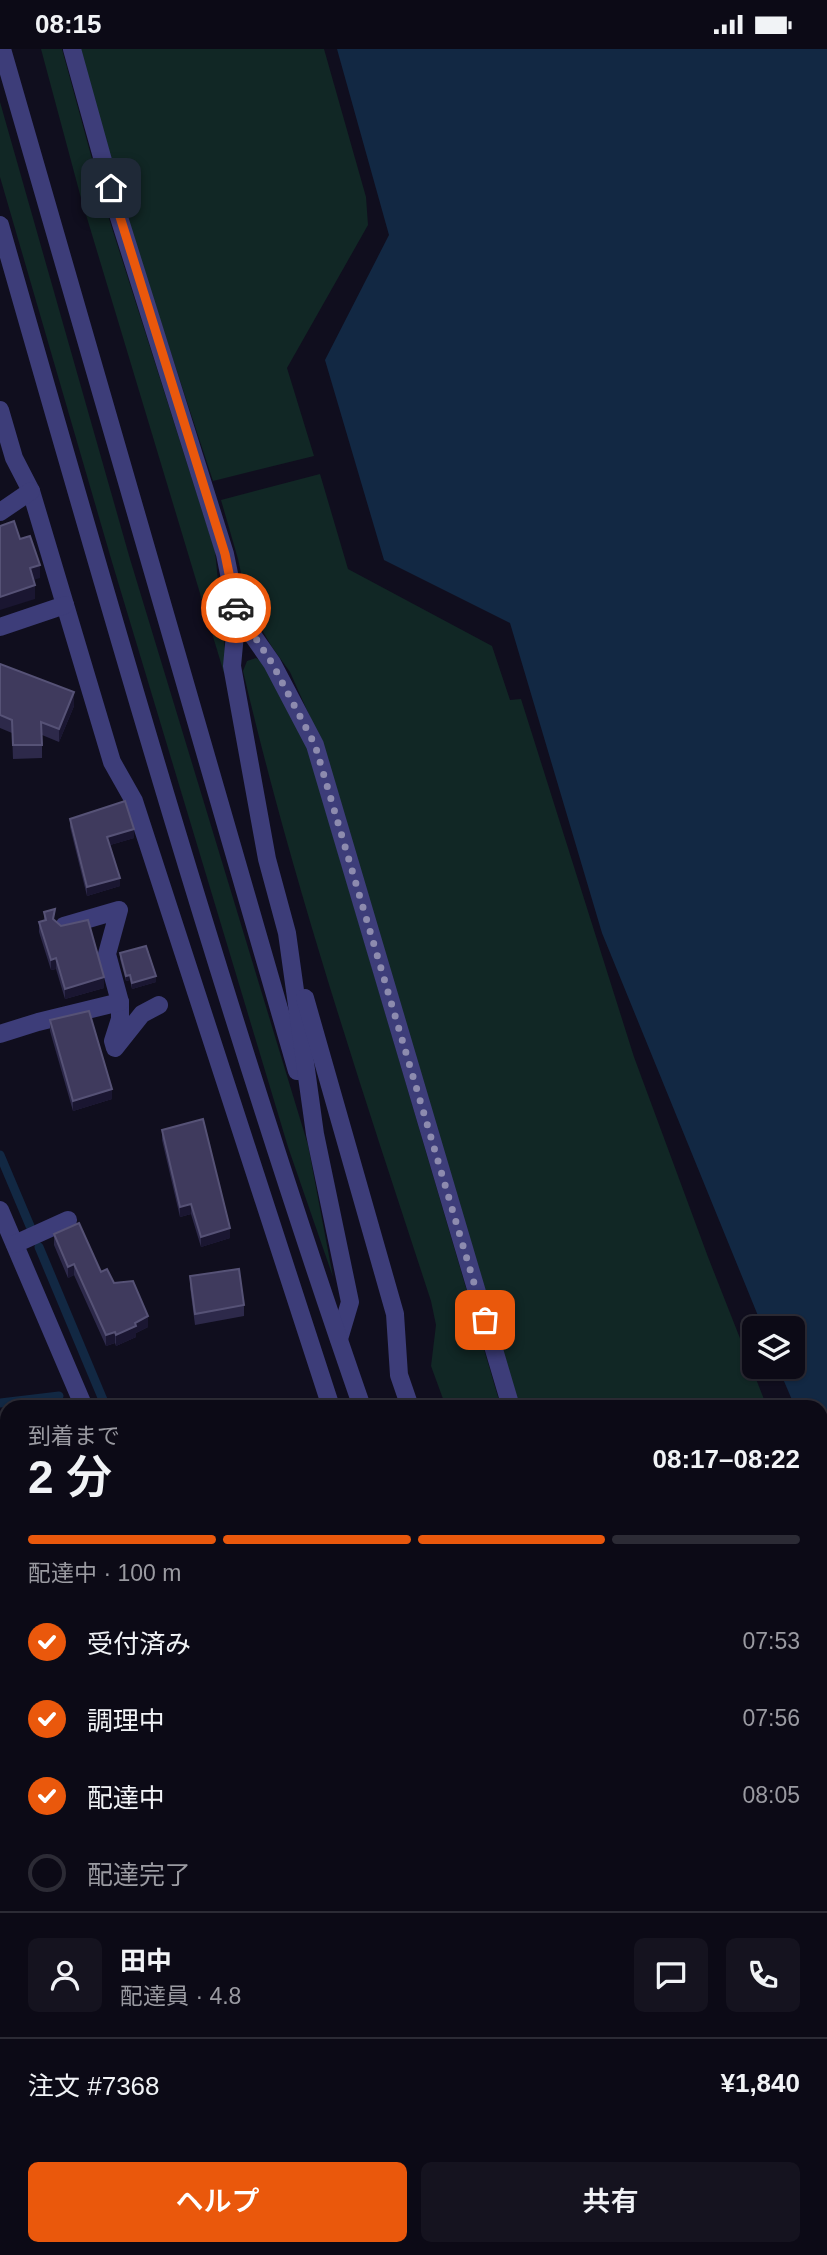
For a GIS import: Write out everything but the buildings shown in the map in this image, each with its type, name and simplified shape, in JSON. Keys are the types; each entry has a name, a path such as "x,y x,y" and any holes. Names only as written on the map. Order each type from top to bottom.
{"street":[{"path":"2,49 315,1134"},
{"path":"72,49 117,211 225,554 237,613 232,666 267,859 396,1314 399,1375 408,1400"},
{"path":"0,225 98,567 250,1070 360,1400"},
{"path":"0,409 14,458 32,491 112,762 134,801 329,1400"},
{"path":"0,512 32,491"},
{"path":"0,627 65,605"},
{"path":"237,613 272,663 315,745 509,1400"},
{"path":"64,926 119,910 107,954 120,1002 120,1019 113,1041 115,1048 142,1014 159,1005"},
{"path":"287,933 315,1134 350,1302 338,1339"},
{"path":"0,1034 120,1002"},
{"path":"0,1210 81,1400"},
{"path":"15,1244 68,1220"}],"green space":[{"path":"41,49 62,49 104,203 215,551 227,670 224,673 81,198"},
{"path":"80,49 324,49 366,197 368,225 287,368 314,456 213,481 126,216"},
{"path":"0,102 130,559 308,1145 333,1277 288,1147 112,562 0,177"},
{"path":"320,474 348,569 492,646 510,700 521,699 634,1057 742,1343 742,1379 756,1379 764,1400 516,1400 322,744 290,672 248,606 221,500"},
{"path":"256,658 268,665 307,747 499,1400 443,1400 431,1366 436,1325 431,1301 330,988 284,830 243,671 247,661"}],"water":[{"path":"337,49 827,49 827,1400 792,1400 783,1379 805,1379 805,1316 758,1316 602,933 510,623 384,560 325,360 389,235"}],"waterway":[{"path":"0,1155 30,1226"},
{"path":"39,1247 103,1400"},
{"path":"25,1400 59,1396"}],"way so far":[{"path":"236,608 272,663 315,745 485,1320"}],"route":[{"path":"111,188 225,554 236,608"}]}
